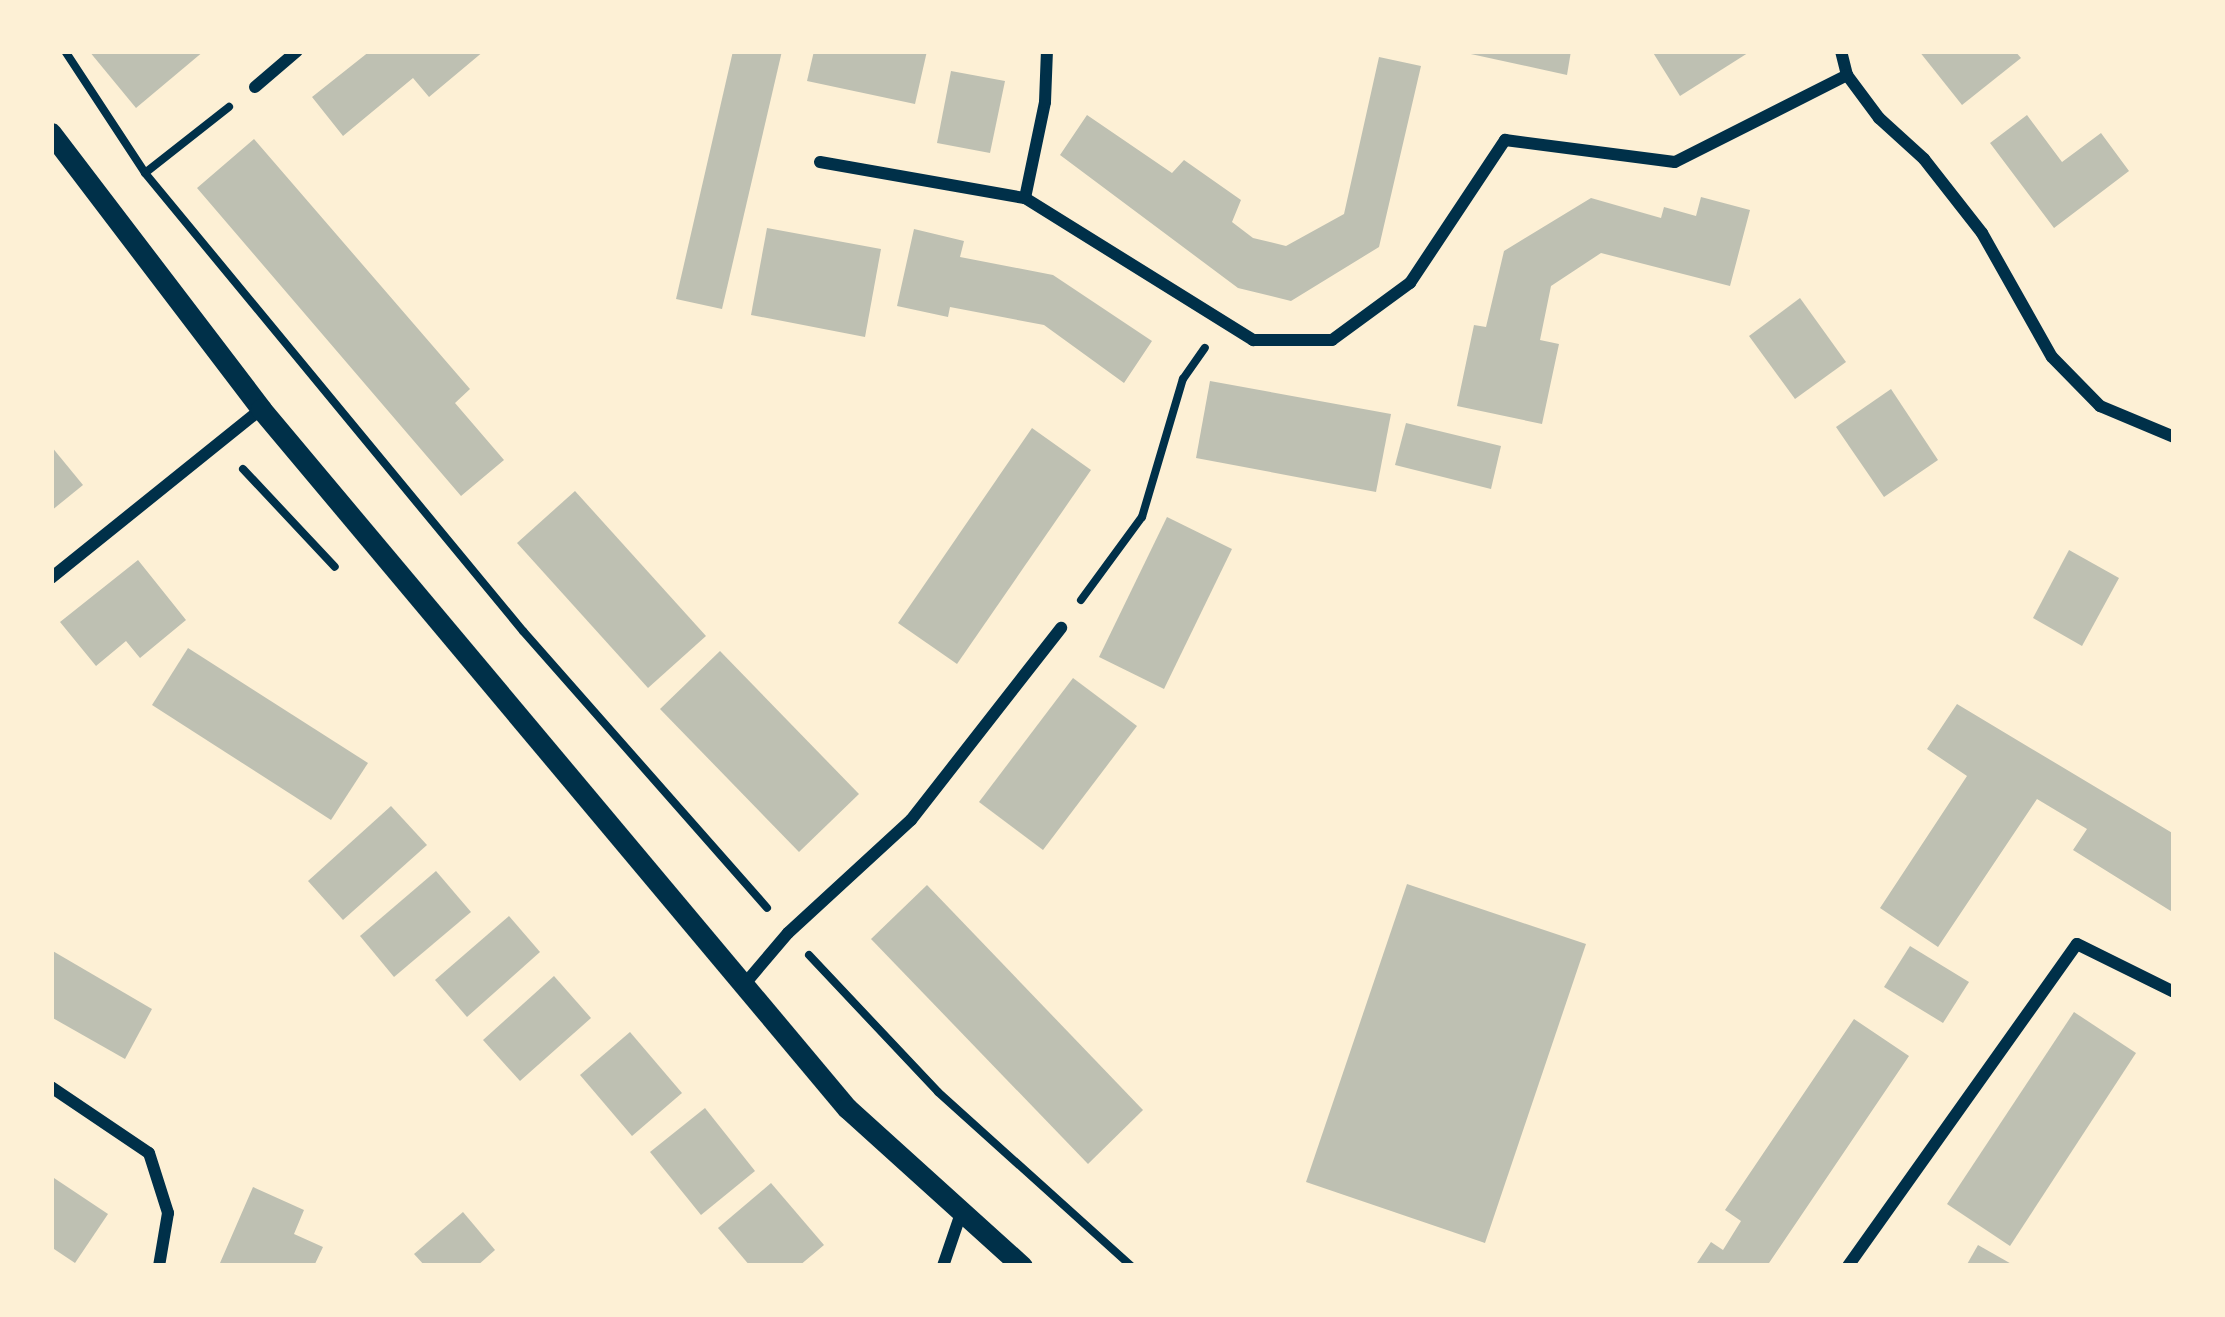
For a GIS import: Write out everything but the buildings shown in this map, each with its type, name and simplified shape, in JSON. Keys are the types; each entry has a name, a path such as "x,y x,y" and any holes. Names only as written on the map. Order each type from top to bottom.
{"street":[{"path":"255,87 298,51"},
{"path":"1025,199 1047,51"},
{"path":"1841,51 1847,75 1982,233 2052,357 2100,406 2174,437"},
{"path":"820,162 1025,199 1253,340 1332,340 1410,284 1505,140 1676,162 1847,75"},
{"path":"51,134 261,409 485,668 847,1108 960,1216 1022,1266"},
{"path":"51,578 261,409"},
{"path":"743,986 788,933 911,820 1061,628"},
{"path":"1847,1266 2078,944 2174,992"},
{"path":"51,1087 149,1153 168,1213 159,1266"},
{"path":"943,1266 960,1216"}],"path":[{"path":"65,51 145,172 523,631 788,933 938,1091 1131,1266"},
{"path":"145,172 255,87"},
{"path":"1061,628 1142,517 1183,379 1222,322"}]}
